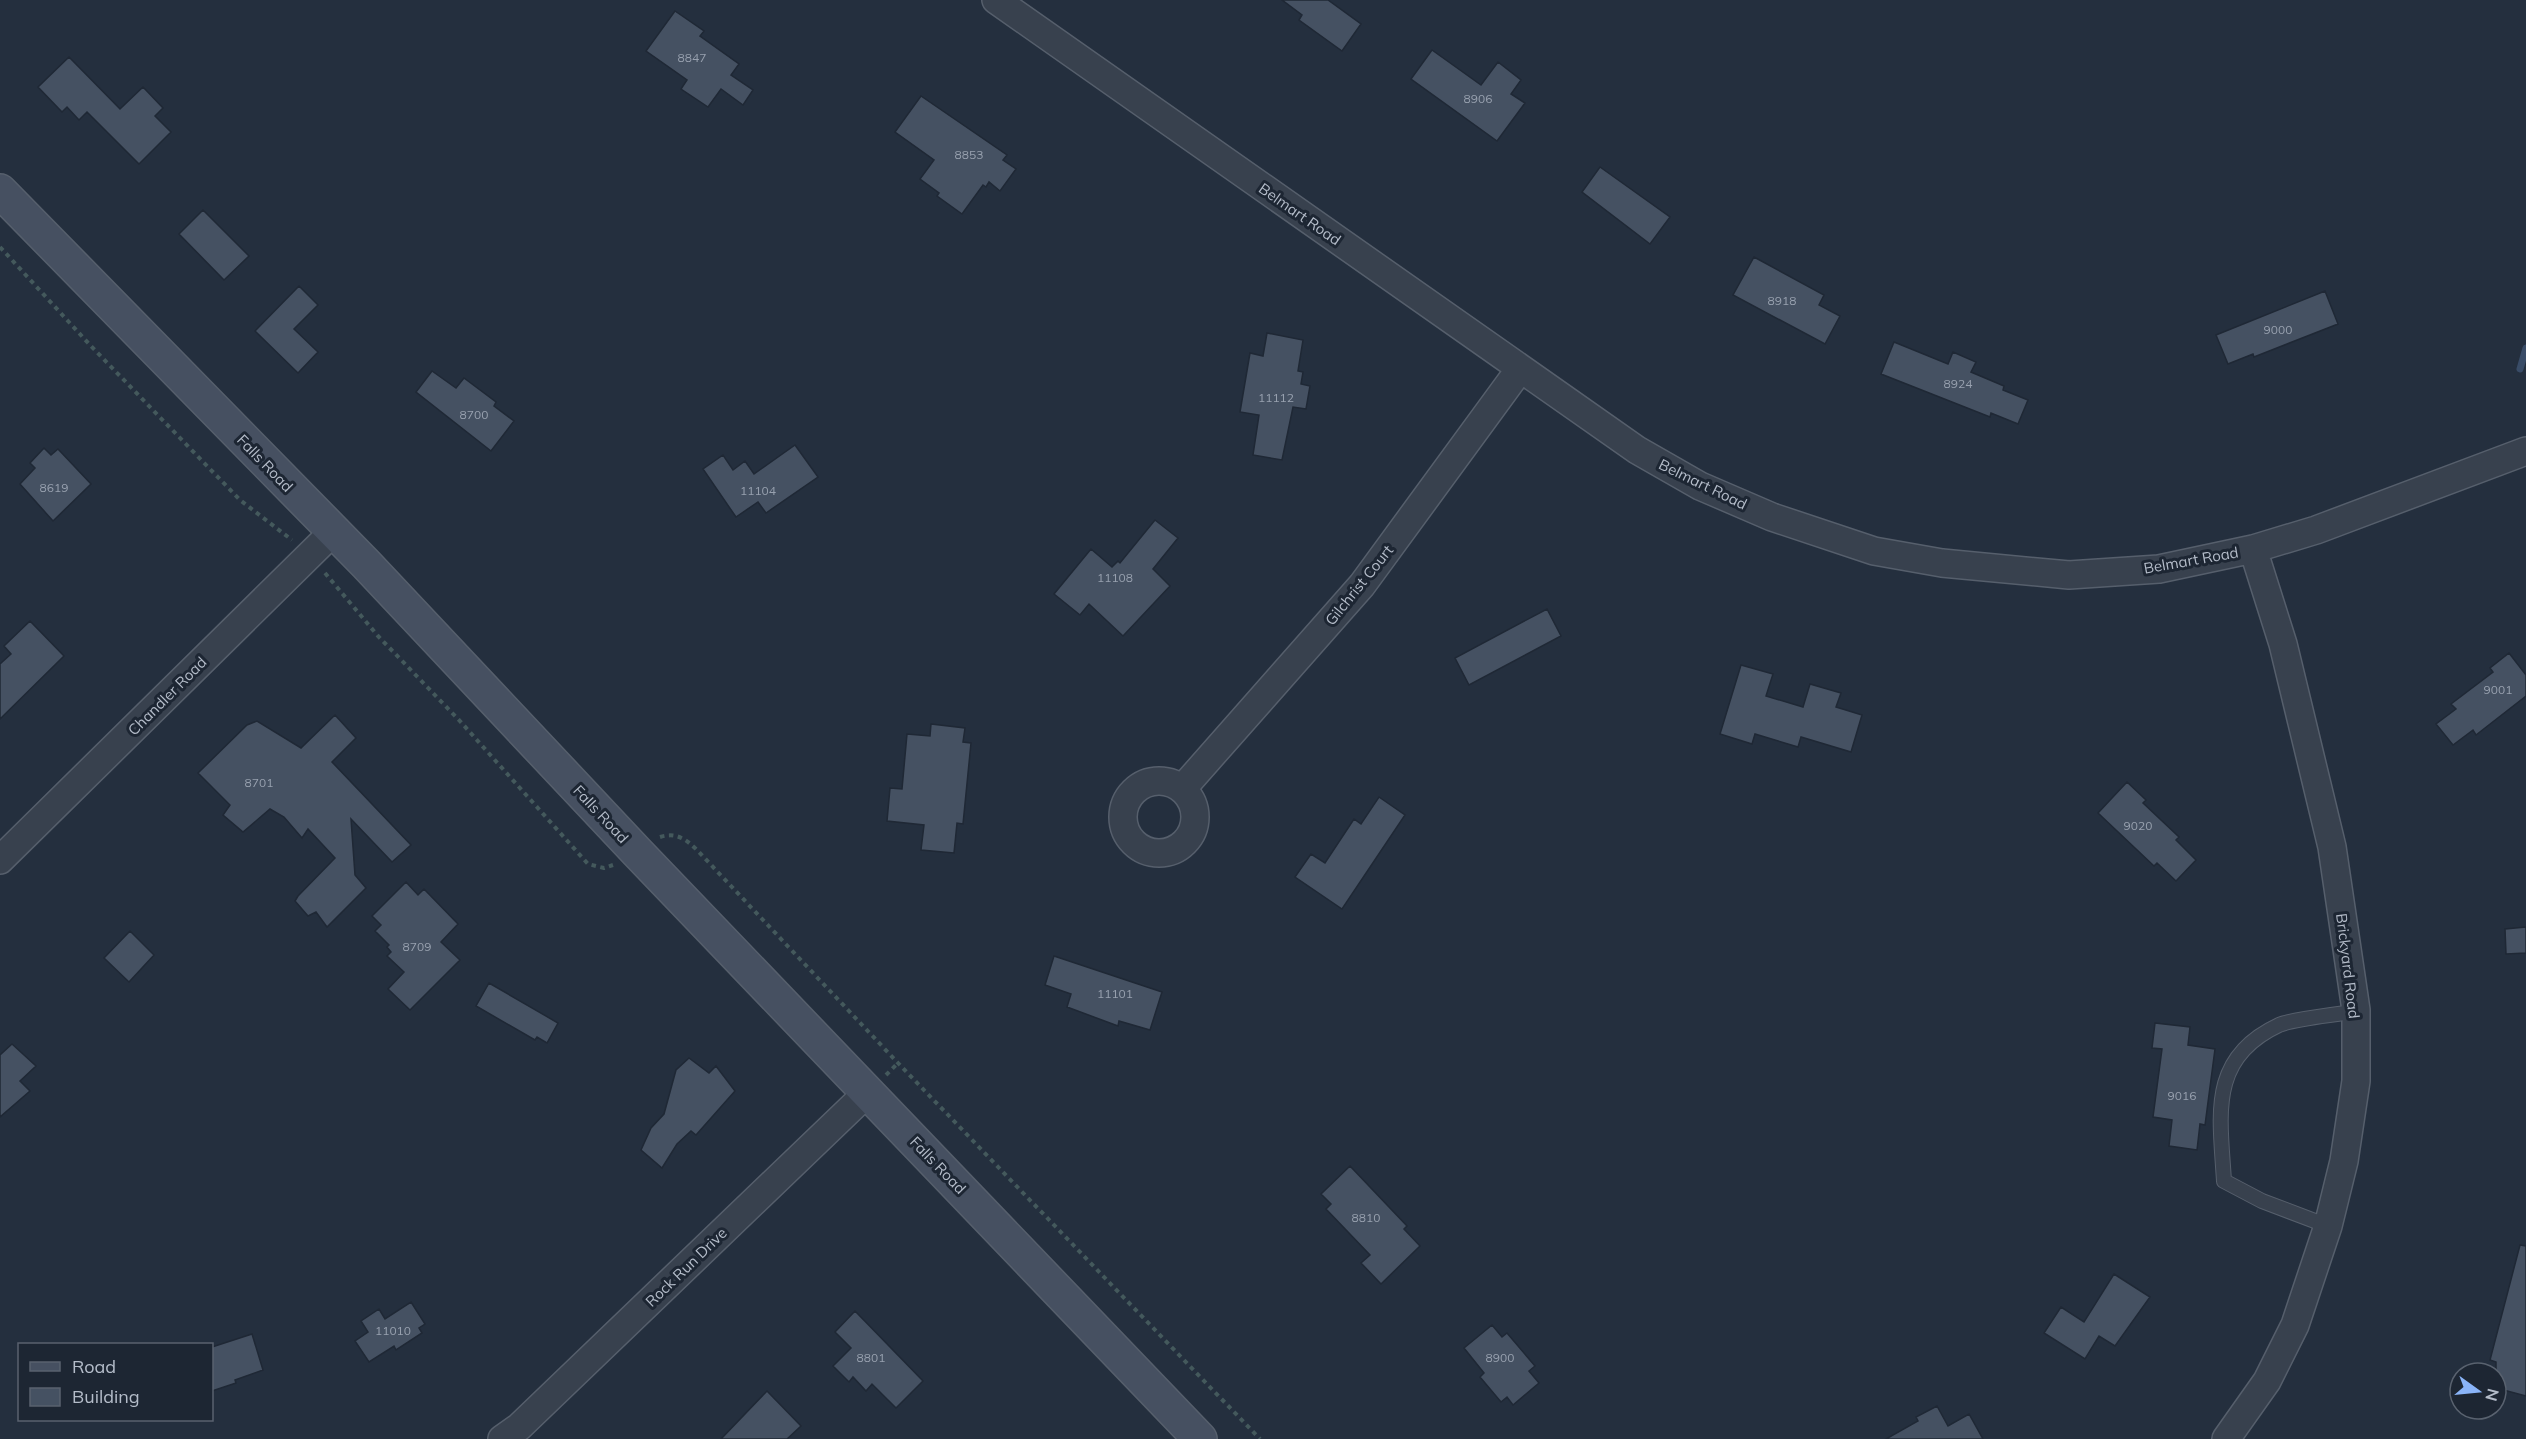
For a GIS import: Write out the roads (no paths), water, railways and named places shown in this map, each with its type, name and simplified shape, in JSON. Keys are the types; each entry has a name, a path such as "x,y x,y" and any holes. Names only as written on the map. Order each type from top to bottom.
{"main road":[{"name":"Falls Road","path":"0,191 333,532 1200,1439"}],"street":[{"name":"Belmart Road","path":"996,0 1637,450 1700,486 1784,523 1874,551 1942,563 2069,575 2159,568 2253,549 2316,530 2526,451"},
{"name":"Gilchrist Court","path":"1182,789 1362,585 1520,369"},
{"name":"Chandler Road","path":"0,860 333,532"},
{"name":"Brickyard Road","path":"2226,1439 2267,1382 2295,1325 2328,1226 2344,1161 2356,1081 2356,1011 2332,847 2283,644 2253,549"},
{"name":"Rock Run Drive","path":"502,1439 519,1427 868,1092"}],"lane":[{"path":"2328,1226 2262,1201 2224,1181 2220,1114 2226,1072 2245,1046 2280,1024 2356,1011"}],"waterway":[{"path":"2520,369 2526,348"}]}
